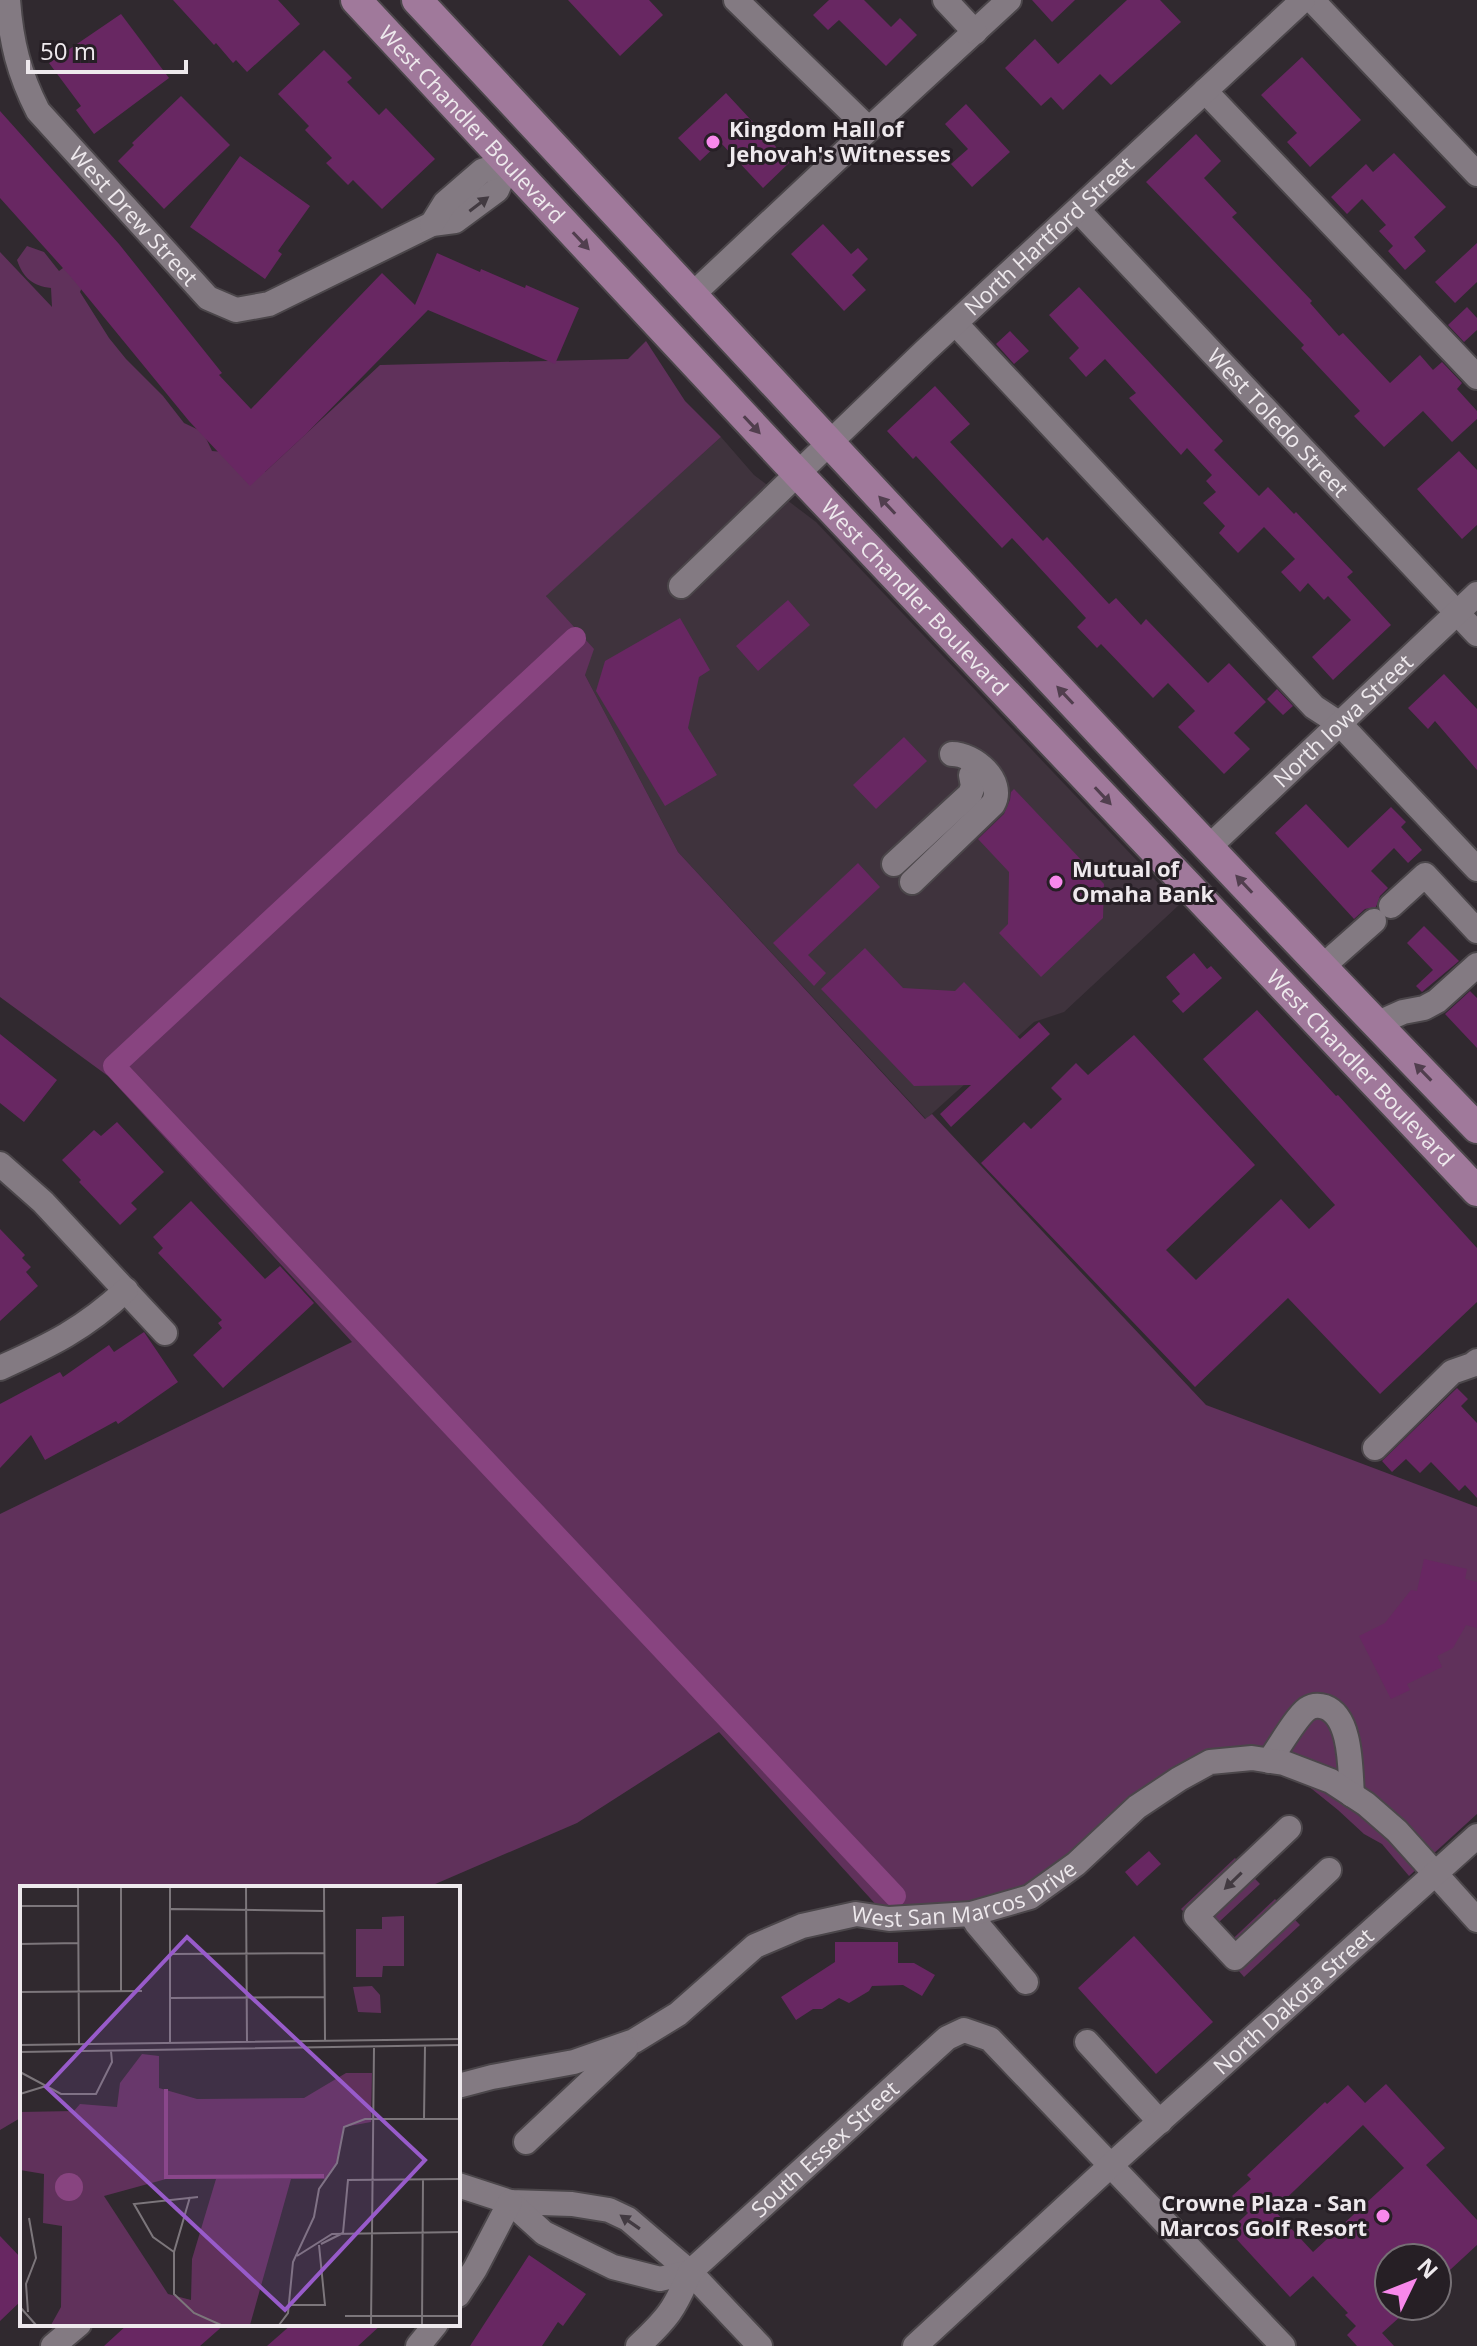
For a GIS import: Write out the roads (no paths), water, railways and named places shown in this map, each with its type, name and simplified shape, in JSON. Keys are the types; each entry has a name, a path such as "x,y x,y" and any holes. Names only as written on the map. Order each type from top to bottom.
{"main road":[{"name":"West Chandler Boulevard","path":"356,0 1477,1191"},
{"name":"West Chandler Boulevard","path":"417,0 830,444 1477,1128"}],"street":[{"name":"West Drew Street","path":"8,0 10,30 23,81 38,111 208,298 236,310 269,304 432,224 455,221 497,190 509,162"},
{"path":"736,0 869,129"},
{"path":"945,0 975,32"},
{"path":"691,296 1009,0"},
{"name":"North Hartford Street","path":"681,586 925,351 1303,0"},
{"path":"1312,0 1477,174"},
{"path":"1205,91 1477,377"},
{"name":"West Toledo Street","path":"1078,210 1477,634"},
{"path":"956,324 1314,707 1340,724 1477,869"},
{"name":"North Iowa Street","path":"1209,847 1477,594"},
{"path":"961,754 994,780 997,797 993,804 903,873 979,801 982,794 980,785 948,759 961,754"},
{"path":"1322,967 1425,875 1477,931"},
{"path":"1376,1024 1437,1001 1477,965"},
{"path":"0,1164 43,1202 165,1333"},
{"path":"0,1368 62,1340 100,1314 126,1290"},
{"path":"1375,1448 1452,1372 1475,1366"},
{"path":"1269,1761 1306,1710 1316,1705 1328,1708 1340,1718 1346,1734 1352,1795"},
{"name":"West San Marcos Drive","path":"460,2085 574,2062 634,2041 678,2014 755,1946 802,1926 856,1914 889,1919 971,1914 1030,1897 1076,1864 1137,1807 1210,1762 1252,1758 1298,1767 1331,1781 1397,1831 1477,1920"},
{"path":"1289,1828 1196,1916 1235,1958 1329,1870"},
{"name":"North Dakota Street","path":"915,2346 1477,1836"},
{"path":"971,1914 1026,1982"},
{"name":"South Essex Street","path":"690,2272 947,2038 964,2030 990,2039 1110,2166"},
{"path":"526,2142 634,2041"},
{"path":"1087,2042 1160,2122"},
{"path":"1110,2166 1283,2346"},
{"path":"460,2186 510,2202 572,2204 609,2210 628,2219 690,2272 760,2346"},
{"path":"510,2202 544,2233 613,2267 660,2279 690,2272"},
{"path":"460,2292 510,2202"},
{"path":"638,2346 676,2305 690,2272"},
{"path":"53,2346 77,2326"},
{"path":"418,2346 434,2326"}],"waterway":[{"path":"575,638 114,1066 895,1896"}],"place":[{"name":"Kingdom Hall of Jehovah's Witnesses","path":"713,142"},
{"name":"Mutual of Omaha Bank","path":"1056,882"},
{"name":"Crowne Plaza - San Marcos Golf Resort","path":"1383,2216"}]}
